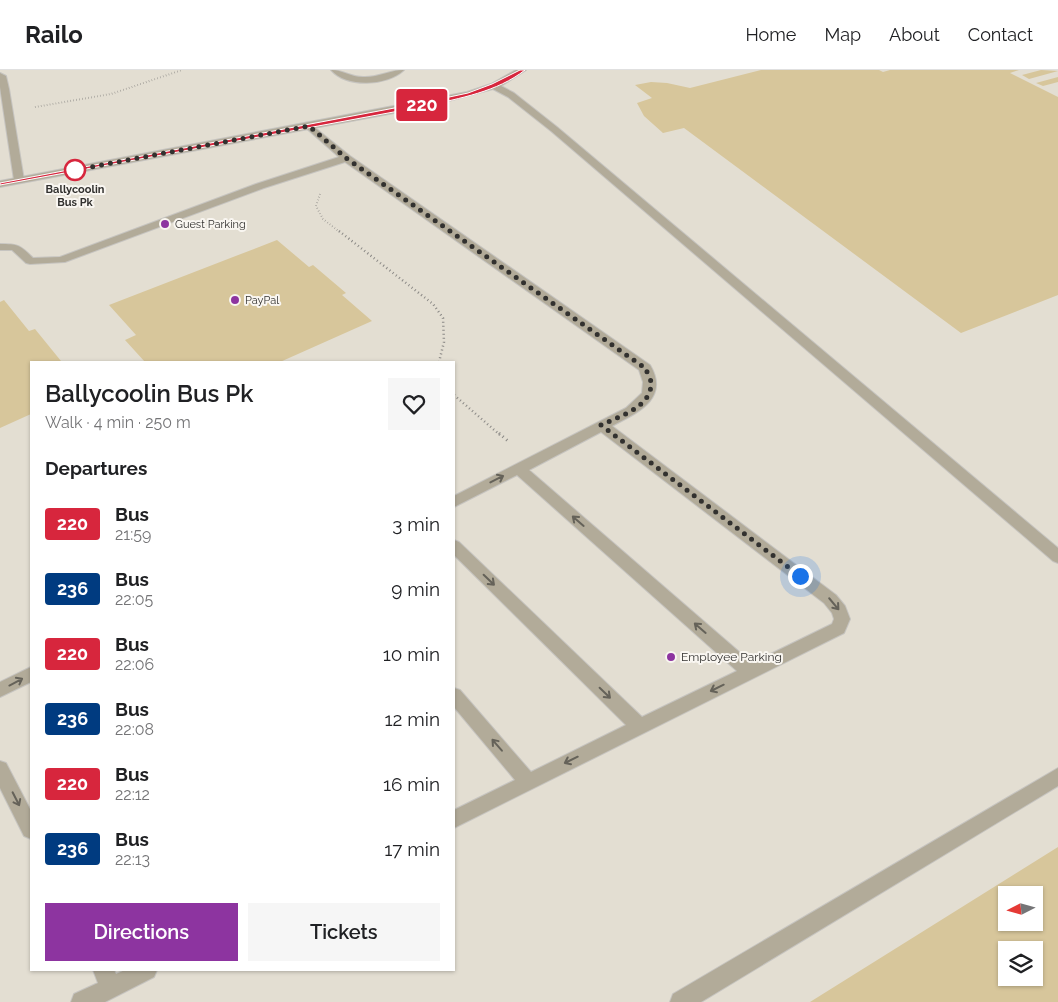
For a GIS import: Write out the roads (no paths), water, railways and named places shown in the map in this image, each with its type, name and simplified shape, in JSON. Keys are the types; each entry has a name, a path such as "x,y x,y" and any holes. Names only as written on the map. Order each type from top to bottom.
{"street":[{"path":"335,70 341,76 354,79 381,79 400,70"},
{"path":"0,184 426,104 470,94 494,86 522,70"},
{"path":"0,76 2,76 9,112 5,131 19,180"},
{"path":"494,86 510,95 554,129 1058,557"},
{"path":"309,126 346,158 645,368 651,384 645,401 631,411 455,501"},
{"path":"0,247 15,247 30,261 61,260 346,158"},
{"path":"455,818 838,628 842,619 839,610 830,599 601,425"},
{"path":"525,465 750,672"},
{"path":"455,547 640,726"},
{"path":"0,690 30,675"},
{"path":"455,696 528,782"},
{"path":"0,769 30,828"},
{"path":"680,1002 1058,776"},
{"path":"82,1002 108,979 143,971"}],"place":[{"name":"Ballycoolin Bus Pk","path":"75,170"},
{"name":"Guest Parking","path":"165,224"},
{"name":"PayPal","path":"235,300"},
{"name":"Employee Parking","path":"671,657"}]}
